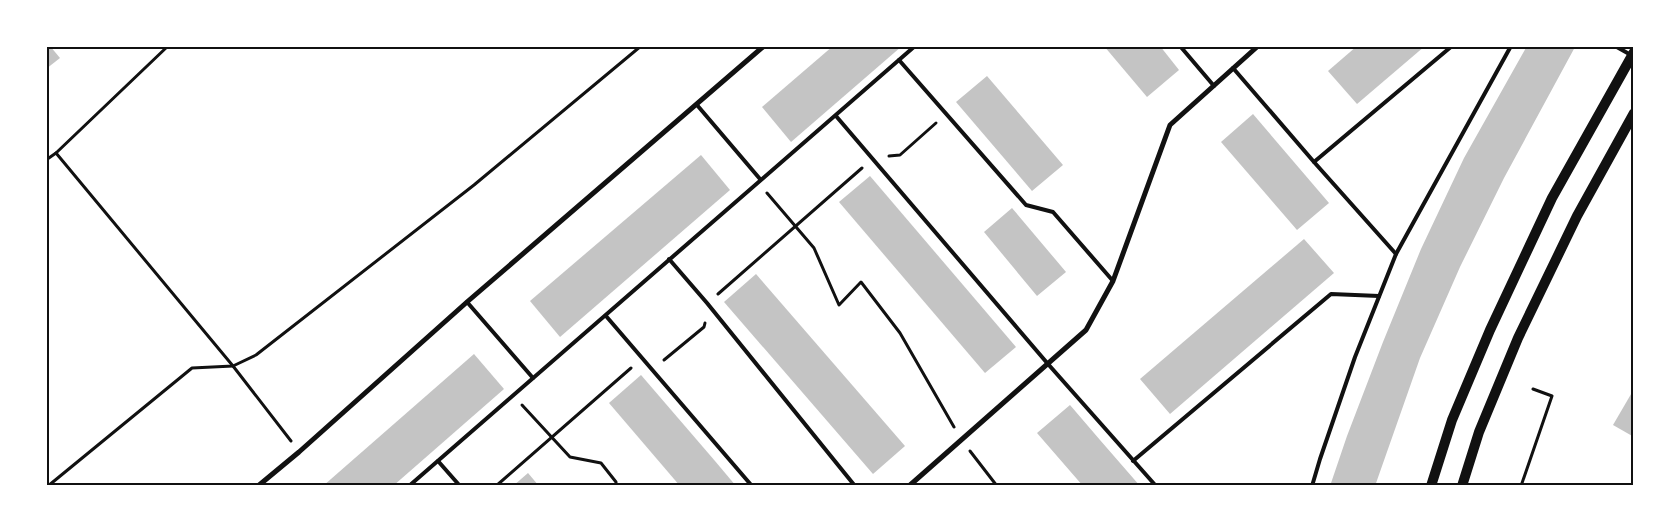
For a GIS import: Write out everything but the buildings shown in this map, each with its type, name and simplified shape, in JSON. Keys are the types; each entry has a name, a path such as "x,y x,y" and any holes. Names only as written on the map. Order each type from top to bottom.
{"main road":[{"path":"1431,486 1452,420 1490,330 1552,198 1633,54"},
{"path":"1462,486 1480,432 1518,338 1578,216 1634,112"}],"street":[{"path":"258,486 299,452 467,302 764,46"},
{"path":"909,486 1086,330 1113,281 1170,125 1258,46"}],"lane":[{"path":"409,486 915,46"},
{"path":"1180,46 1214,86"},
{"path":"1314,162 1452,46"},
{"path":"1312,486 1351,367 1396,254 1510,46"},
{"path":"1616,46 1633,54"},
{"path":"899,60 1026,205 1053,212 1113,281"},
{"path":"1234,68 1396,254"},
{"path":"697,105 759,181"},
{"path":"836,116 1048,364 1156,486"},
{"path":"669,259 707,303 855,486"},
{"path":"1133,460 1331,294 1379,296"},
{"path":"467,302 533,378"},
{"path":"606,316 752,486"},
{"path":"438,461 460,486"}],"path":[{"path":"46,160 56,153 168,46"},
{"path":"48,486 192,368 233,366 256,355 466,191 641,46"},
{"path":"56,153 233,366 299,452"},
{"path":"759,181 814,248 839,305 861,282 900,333 961,441 998,486"},
{"path":"1521,486 1552,396 1533,390"},
{"path":"514,395 570,457 601,463 616,482 616,486"}]}
